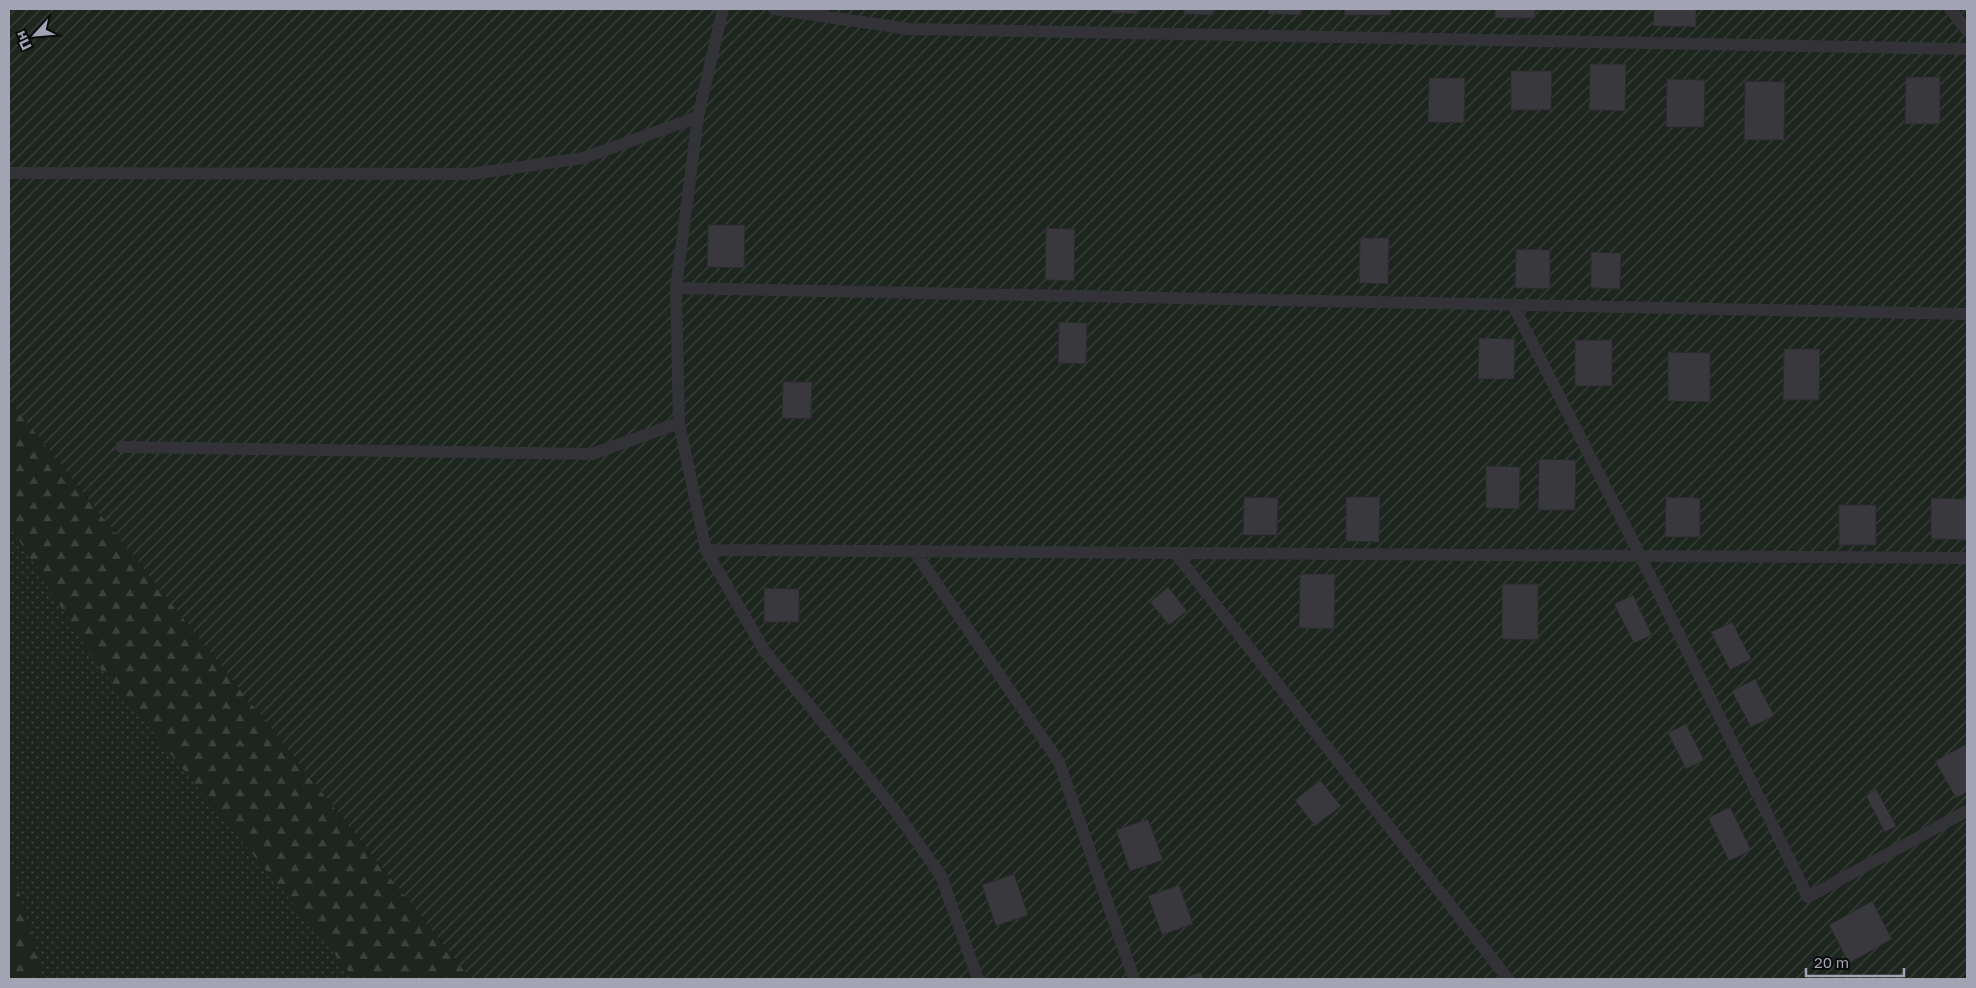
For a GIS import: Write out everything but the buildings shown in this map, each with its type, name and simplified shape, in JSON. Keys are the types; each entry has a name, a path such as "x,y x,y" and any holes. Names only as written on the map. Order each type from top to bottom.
{"lane":[{"path":"723,9 698,117 676,288 679,423 706,550 764,650 894,809 940,876 978,979"},
{"path":"774,9 909,30 1967,48"},
{"path":"1950,9 1967,30"},
{"path":"9,173 471,174 584,158 698,117"},
{"path":"676,288 1967,314"},
{"path":"1513,305 1641,557 1808,897 1967,811"},
{"path":"120,447 592,454 679,423"},
{"path":"706,550 1967,558"},
{"path":"915,552 1059,762 1134,979"},
{"path":"1176,554 1508,979"}],"green space":[{"path":"9,9 1967,9 1967,979 471,979 9,400"},
{"path":"9,400 471,979 355,979 95,662 9,524"},
{"path":"9,401 470,979 9,979"},
{"path":"9,858 40,963 42,979 9,979"}]}
